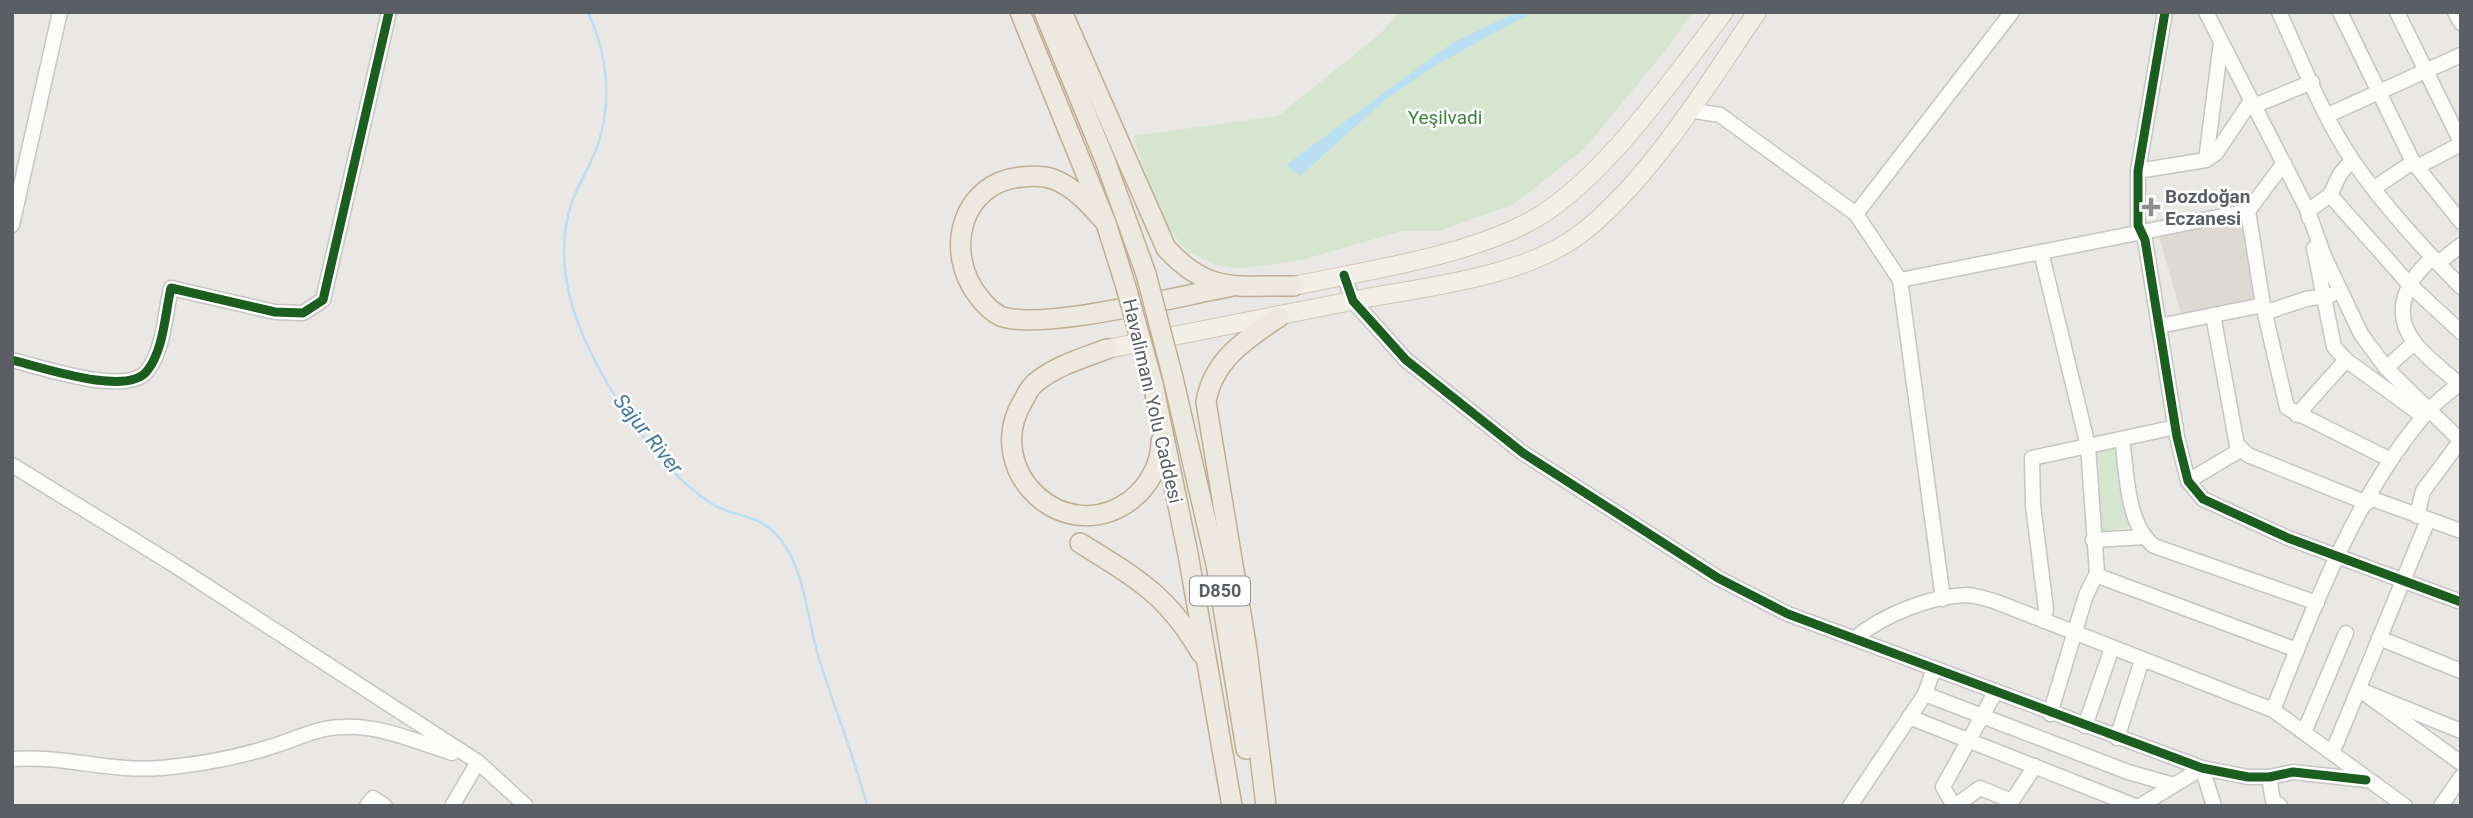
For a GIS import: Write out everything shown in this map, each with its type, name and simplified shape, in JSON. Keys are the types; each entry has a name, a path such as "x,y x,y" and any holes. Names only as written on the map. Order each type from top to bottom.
{"highway":[{"name":"Havalimanı Yolu Caddesi","path":"1020,12 1106,223 1153,383 1209,665 1232,806"},
{"name":"Havalimanı Yolu Caddesi","path":"1044,12 1105,160 1146,274 1216,564 1255,806"},
{"path":"1062,12 1166,248 1183,267 1201,279 1229,287"},
{"path":"1106,223 1072,188 1051,178 1007,178 990,186 976,198 966,213 960,252 964,272 984,304 1002,317 1045,320 1229,287 1294,286"},
{"path":"1266,806 1247,650 1206,402 1217,370 1233,351 1279,317"},
{"path":"1107,349 1068,363 1033,384 1015,413 1010,438 1013,462 1032,491 1046,505 1063,513 1085,516 1105,514 1122,507 1139,494 1152,476 1161,454 1160,419"},
{"path":"1080,542 1162,597 1178,614 1209,665"}],"main road":[{"path":"1294,286 1472,245 1525,224 1553,207 1640,121 1724,12"},
{"path":"1107,349 1279,317 1530,262 1577,236 1620,199 1689,110 1757,12"}],"street":[{"path":"12,225 60,12"},
{"path":"12,360 109,383 132,380 146,373 155,356 171,288 275,312 303,313 323,300 388,12"},
{"path":"1856,214 2012,12"},
{"path":"2165,12 2137,171 2138,225 2142,233 2188,481 2203,499 2337,556 2461,602"},
{"path":"2206,12 2308,211 2341,293 2361,334 2426,414"},
{"path":"2279,12 2352,160 2435,261 2461,286"},
{"path":"2340,12 2415,165 2461,222"},
{"path":"2374,188 2461,143 2397,12"},
{"path":"2455,12 2461,23"},
{"path":"2206,160 2221,42"},
{"path":"2328,115 2461,55"},
{"path":"2137,171 2206,160 2216,153 2253,104 2312,82"},
{"path":"1689,110 1720,115 1856,214 1900,280 1943,599"},
{"path":"2308,211 2330,195 2340,174 2352,160"},
{"path":"1900,280 2248,211 2284,163"},
{"path":"2330,195 2410,285 2461,332"},
{"path":"2248,211 2263,305 2287,408 2391,460"},
{"path":"2308,211 2322,296 2334,347 2346,360 2461,440 2423,491 2423,518 2402,580 2360,690 2333,751"},
{"path":"2273,710 2337,556 2391,460 2426,414 2460,383 2414,343 2403,309 2404,294 2414,273 2461,245"},
{"path":"2041,252 2088,446 2097,573 2085,594 2050,714"},
{"path":"1344,275 1353,301 1406,360 1522,453 1718,578 1788,614 1996,691 2050,714 2202,768 2269,777 2293,772 2366,780"},
{"path":"2263,305 2267,312 2341,293"},
{"path":"2159,326 2263,305"},
{"path":"2213,315 2237,445 2248,455 2461,531"},
{"path":"2386,368 2414,343"},
{"path":"2298,415 2346,360"},
{"path":"2044,621 2046,609 2033,505 2032,458 2176,427"},
{"path":"2122,439 2133,509 2145,537 2154,546 2317,603"},
{"path":"2188,481 2242,449"},
{"path":"12,465 171,563 474,761 526,806"},
{"path":"2093,540 2145,537"},
{"path":"2097,573 2101,577 2297,650"},
{"path":"1855,638 1878,623 1924,603 1969,595 1994,601 2273,710 2305,730 2366,780 2404,806"},
{"path":"2305,730 2346,633"},
{"path":"2379,638 2461,671"},
{"path":"2085,726 2112,649"},
{"path":"2117,738 2142,660"},
{"path":"1850,806 1924,694 1934,668"},
{"path":"2360,690 2461,731"},
{"path":"2360,690 2461,763"},
{"path":"1996,691 1971,741 1943,787 1954,806 1980,788 2015,803 2035,766"},
{"path":"1924,694 2128,772 2175,785"},
{"path":"1909,717 2137,806 2202,768"},
{"path":"12,759 43,757 95,767 161,768 266,749 323,728 347,726 398,735 474,761"},
{"path":"452,806 474,761"},
{"path":"2202,768 2214,806"},
{"path":"2258,806 2277,803 2269,777"},
{"path":"2442,805 2461,777"},
{"path":"367,806 373,798 386,806"},
{"path":"2442,805 2461,800"}],"shaded area":[{"path":"2241,222 2257,302 2182,317 2159,236"}],"green space":[{"name":"Yeşilvadi","path":"1400,12 1693,12 1664,52 1584,149 1514,204 1439,231 1402,231 1302,260 1239,269 1213,264 1187,251 1164,223 1133,136 1278,116 1380,34"},
{"path":"2115,449 2130,527 2100,532 2094,455 2101,450"}],"water":[{"path":"1517,12 1533,12 1438,64 1386,99 1300,176 1286,165 1452,43"}],"waterway":[{"name":"Sajur River","path":"588,12 603,59 605,108 596,149 573,199 564,240 567,281 582,334 611,389 648,443 669,467 690,488 712,504 765,525 789,552 800,580 818,655 867,806"}],"cycle path":[{"path":"12,360 83,378 122,381 137,378 147,371 153,362 171,288 275,312 303,313 323,300 389,12"},
{"path":"2165,12 2138,171 2138,225 2145,240 2177,437 2188,481 2203,499 2288,538 2461,602"},
{"path":"1344,275 1353,301 1406,360 1523,453 1718,578 1788,614 2202,768 2248,777 2269,777 2293,772 2366,780"}],"place":[{"name":"Bozdoğan Eczanesi","path":"2151,207"}]}
